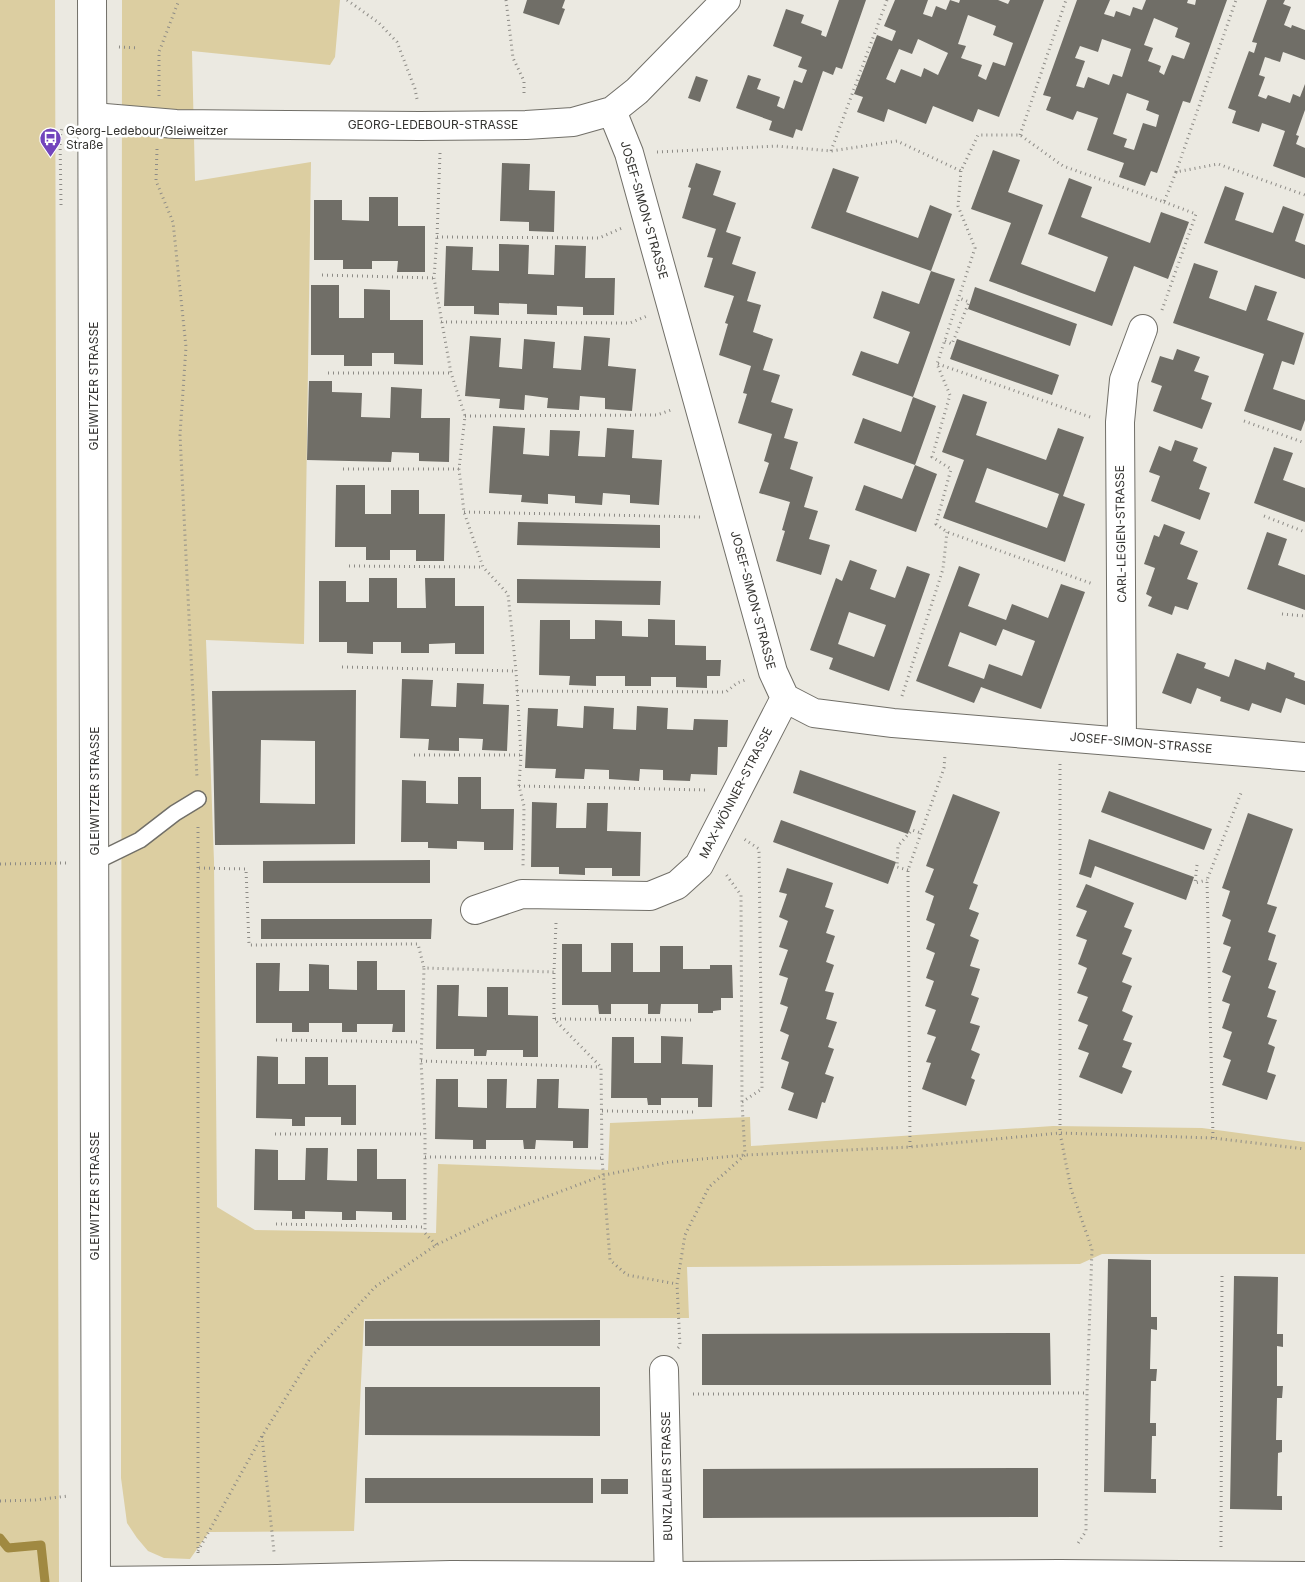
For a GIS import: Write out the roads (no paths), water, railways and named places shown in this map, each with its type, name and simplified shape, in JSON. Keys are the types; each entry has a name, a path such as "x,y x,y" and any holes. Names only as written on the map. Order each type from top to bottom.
{"street":[{"name":"GLEIWITZER STRASSE","path":"92,0 96,1581"},
{"name":"GEORG-LEDEBOUR-STRASSE","path":"93,117 176,124 526,125 573,122 612,111 637,91 667,62 726,0"},
{"name":"JOSEF-SIMON-STRASSE","path":"612,111 629,153 773,672 785,698 814,713 893,722 1305,757"},
{"name":"CARL-LEGIEN-STRASSE","path":"1122,742 1120,422 1124,380 1144,329"},
{"name":"MAX-WÖNNER-STRASSE","path":"475,910 522,894 650,896 677,885 699,865 785,698"},
{"name":"BUNZLAUER STRASSE","path":"665,1382 669,1579"},
{"path":"96,1581 451,1575 669,1579 1305,1576"}],"lane":[{"path":"95,862 140,840 175,813 198,800"}],"waterway":[{"path":"0,1538 8,1548 41,1545 45,1582"}],"place":[{"name":"Georg-Ledebour/Gleiweitzer Straße","path":"50,157"}]}
